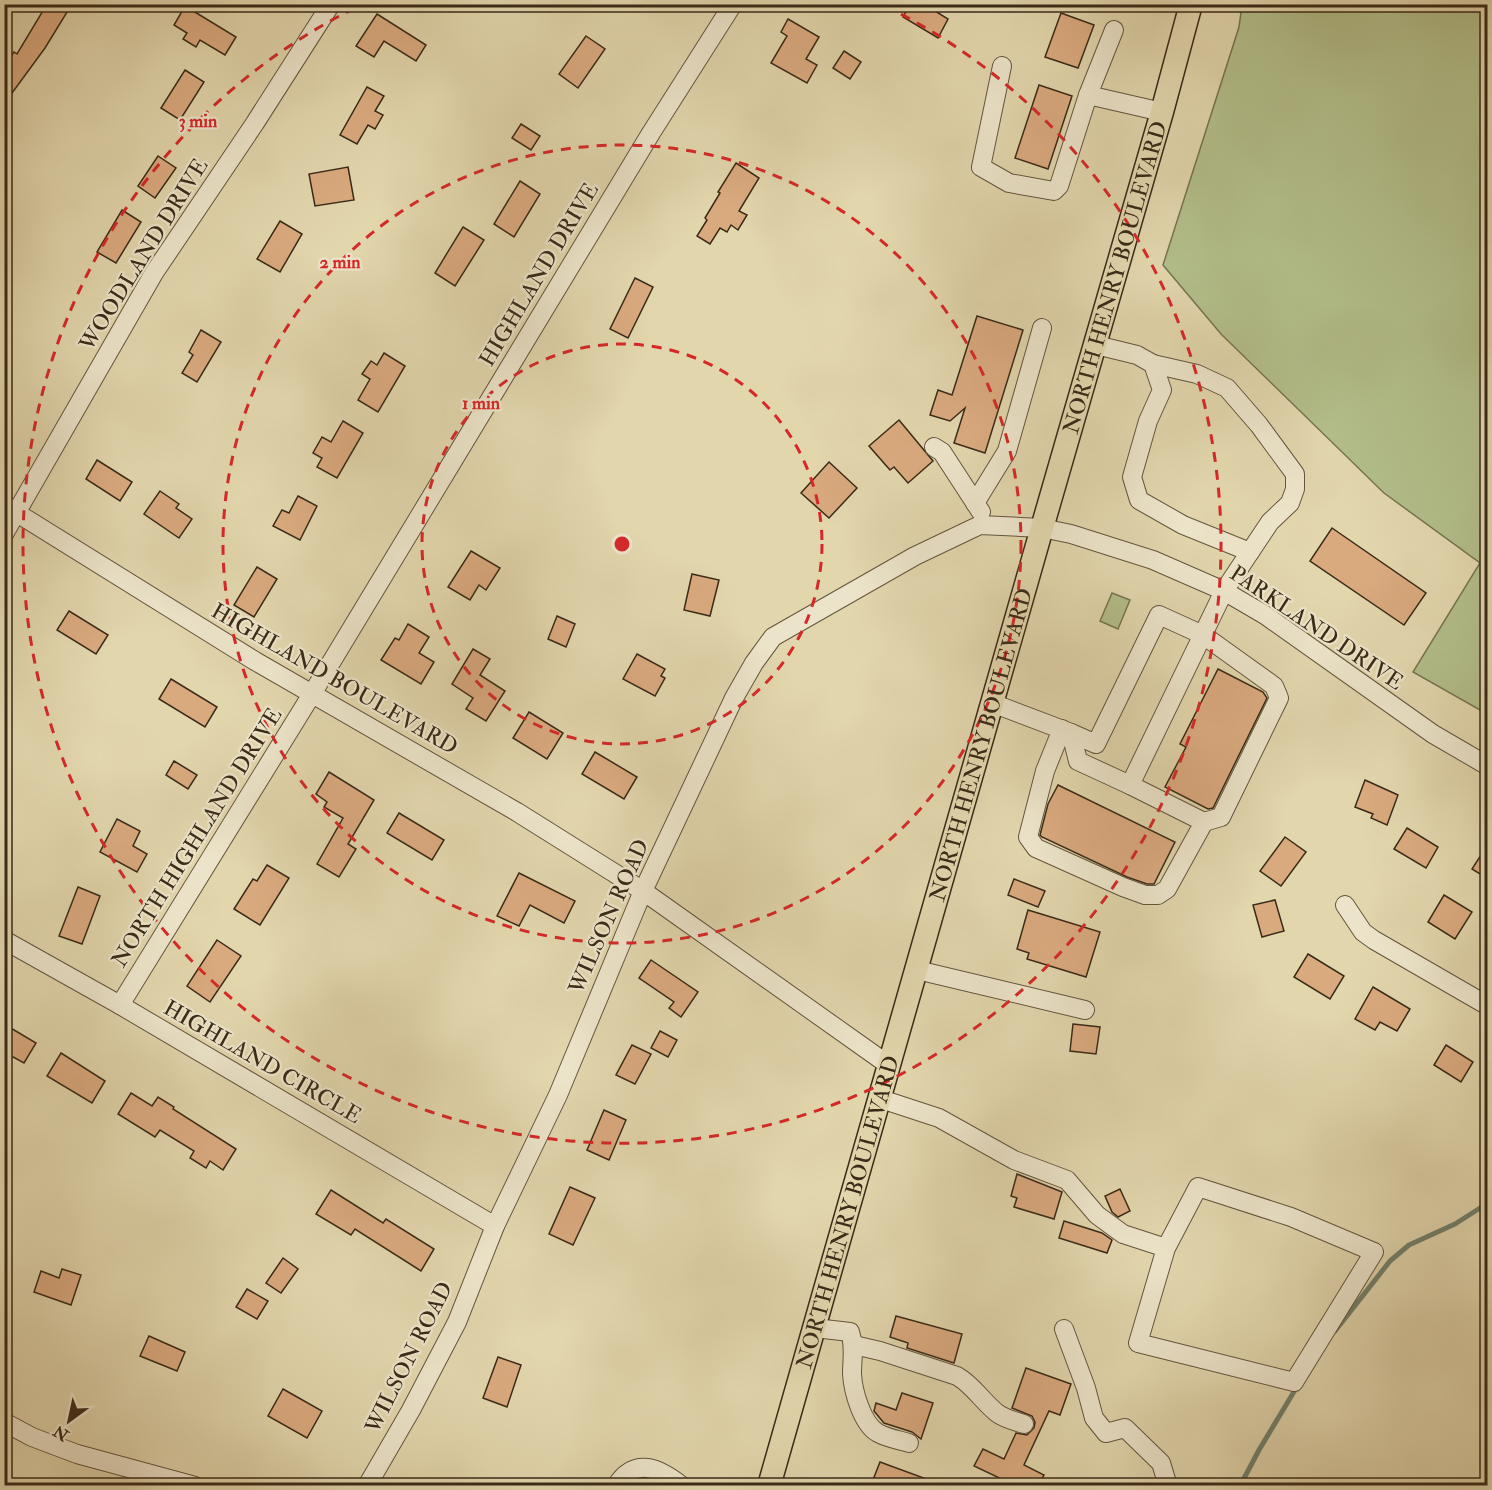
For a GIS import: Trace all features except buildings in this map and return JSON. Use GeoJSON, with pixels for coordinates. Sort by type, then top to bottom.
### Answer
{"type":"FeatureCollection","features":[{"type":"Feature","properties":{"kind":"main road","name":"NORTH HENRY BOULEVARD"},"geometry":{"type":"LineString","coordinates":[[770,1485],[1041,528],[1096,345],[1191,4]]}},
{"type":"Feature","properties":{"kind":"street","name":"WOODLAND DRIVE"},"geometry":{"type":"LineString","coordinates":[[4,534],[11,509],[154,273],[255,123],[331,4]]}},
{"type":"Feature","properties":{"kind":"street","name":"HIGHLAND DRIVE"},"geometry":{"type":"LineString","coordinates":[[312,694],[651,133],[733,4]]}},
{"type":"Feature","properties":{"kind":"street"},"geometry":{"type":"LineString","coordinates":[[1002,66],[981,167],[1009,183],[1054,191],[1059,186],[1088,95],[1114,30]]}},
{"type":"Feature","properties":{"kind":"street"},"geometry":{"type":"LineString","coordinates":[[1088,95],[1162,112]]}},
{"type":"Feature","properties":{"kind":"street"},"geometry":{"type":"LineString","coordinates":[[975,503],[1007,451],[1042,328]]}},
{"type":"Feature","properties":{"kind":"street"},"geometry":{"type":"LineString","coordinates":[[1096,345],[1137,355],[1153,364],[1197,374],[1227,388],[1295,474],[1295,489],[1290,503],[1270,522],[1224,591],[1130,785]]}},
{"type":"Feature","properties":{"kind":"street"},"geometry":{"type":"LineString","coordinates":[[1153,364],[1162,390],[1148,421],[1132,477],[1139,500],[1183,525],[1250,552]]}},
{"type":"Feature","properties":{"kind":"street"},"geometry":{"type":"LineString","coordinates":[[934,447],[942,452],[990,526]]}},
{"type":"Feature","properties":{"kind":"street","name":"HIGHLAND BOULEVARD"},"geometry":{"type":"LineString","coordinates":[[11,509],[255,661],[517,812],[643,891],[890,1066]]}},
{"type":"Feature","properties":{"kind":"street","name":"WILSON ROAD"},"geometry":{"type":"LineString","coordinates":[[367,1485],[411,1410],[457,1322],[495,1226],[558,1095],[643,891],[734,698],[754,663],[773,637],[915,556],[980,525],[1041,528]]}},
{"type":"Feature","properties":{"kind":"street","name":"PARKLAND DRIVE"},"geometry":{"type":"LineString","coordinates":[[1041,528],[1071,534],[1153,560],[1224,591],[1265,615],[1433,734],[1488,766]]}},
{"type":"Feature","properties":{"kind":"street"},"geometry":{"type":"LineString","coordinates":[[992,703],[1067,731],[1096,744],[1159,615],[1203,635],[1274,686],[1279,698],[1221,817],[1204,822],[1078,761],[1067,731]]}},
{"type":"Feature","properties":{"kind":"street","name":"NORTH HIGHLAND DRIVE"},"geometry":{"type":"LineString","coordinates":[[120,1005],[312,694]]}},
{"type":"Feature","properties":{"kind":"street"},"geometry":{"type":"LineString","coordinates":[[1067,731],[1045,771],[1030,824],[1028,837],[1036,848],[1123,887],[1145,895],[1158,895],[1167,889],[1204,822]]}},
{"type":"Feature","properties":{"kind":"street"},"geometry":{"type":"LineString","coordinates":[[1345,904],[1359,927],[1368,936],[1483,1003],[1488,996]]}},
{"type":"Feature","properties":{"kind":"street","name":"HIGHLAND CIRCLE"},"geometry":{"type":"LineString","coordinates":[[4,940],[120,1005],[495,1226]]}},
{"type":"Feature","properties":{"kind":"street"},"geometry":{"type":"LineString","coordinates":[[917,970],[1085,1010]]}},
{"type":"Feature","properties":{"kind":"street"},"geometry":{"type":"LineString","coordinates":[[880,1099],[939,1118],[1014,1160],[1067,1180],[1097,1215],[1123,1234],[1166,1248]]}},
{"type":"Feature","properties":{"kind":"street"},"geometry":{"type":"LineString","coordinates":[[1198,1187],[1291,1217],[1374,1252],[1294,1382],[1138,1343],[1166,1248],[1198,1187]]}},
{"type":"Feature","properties":{"kind":"street"},"geometry":{"type":"LineString","coordinates":[[815,1328],[850,1332],[854,1345],[852,1372],[854,1390],[862,1414],[876,1432],[909,1443]]}},
{"type":"Feature","properties":{"kind":"street"},"geometry":{"type":"LineString","coordinates":[[1064,1329],[1086,1388],[1094,1418],[1106,1432],[1125,1428],[1161,1463],[1168,1485]]}},
{"type":"Feature","properties":{"kind":"street"},"geometry":{"type":"LineString","coordinates":[[854,1345],[957,1376],[971,1386],[995,1412],[1024,1424]]}},
{"type":"Feature","properties":{"kind":"street"},"geometry":{"type":"LineString","coordinates":[[4,1422],[32,1437],[76,1454],[195,1485]]}},
{"type":"Feature","properties":{"kind":"street"},"geometry":{"type":"LineString","coordinates":[[616,1485],[625,1473],[632,1469],[653,1468],[682,1485]]}},
{"type":"Feature","properties":{"kind":"green space"},"geometry":{"type":"Polygon","coordinates":[[[1242,5],[1487,5],[1487,714],[1413,672],[1480,563],[1384,493],[1221,334],[1163,265],[1239,27],[1242,5]]]}},
{"type":"Feature","properties":{"kind":"green space"},"geometry":{"type":"Polygon","coordinates":[[[1112,593],[1130,600],[1118,629],[1100,621],[1112,593]]]}},
{"type":"Feature","properties":{"kind":"waterway"},"geometry":{"type":"LineString","coordinates":[[1335,1331],[1390,1261],[1409,1245],[1455,1224],[1488,1203]]}},
{"type":"Feature","properties":{"kind":"waterway"},"geometry":{"type":"LineString","coordinates":[[1240,1486],[1298,1385]]}}]}
